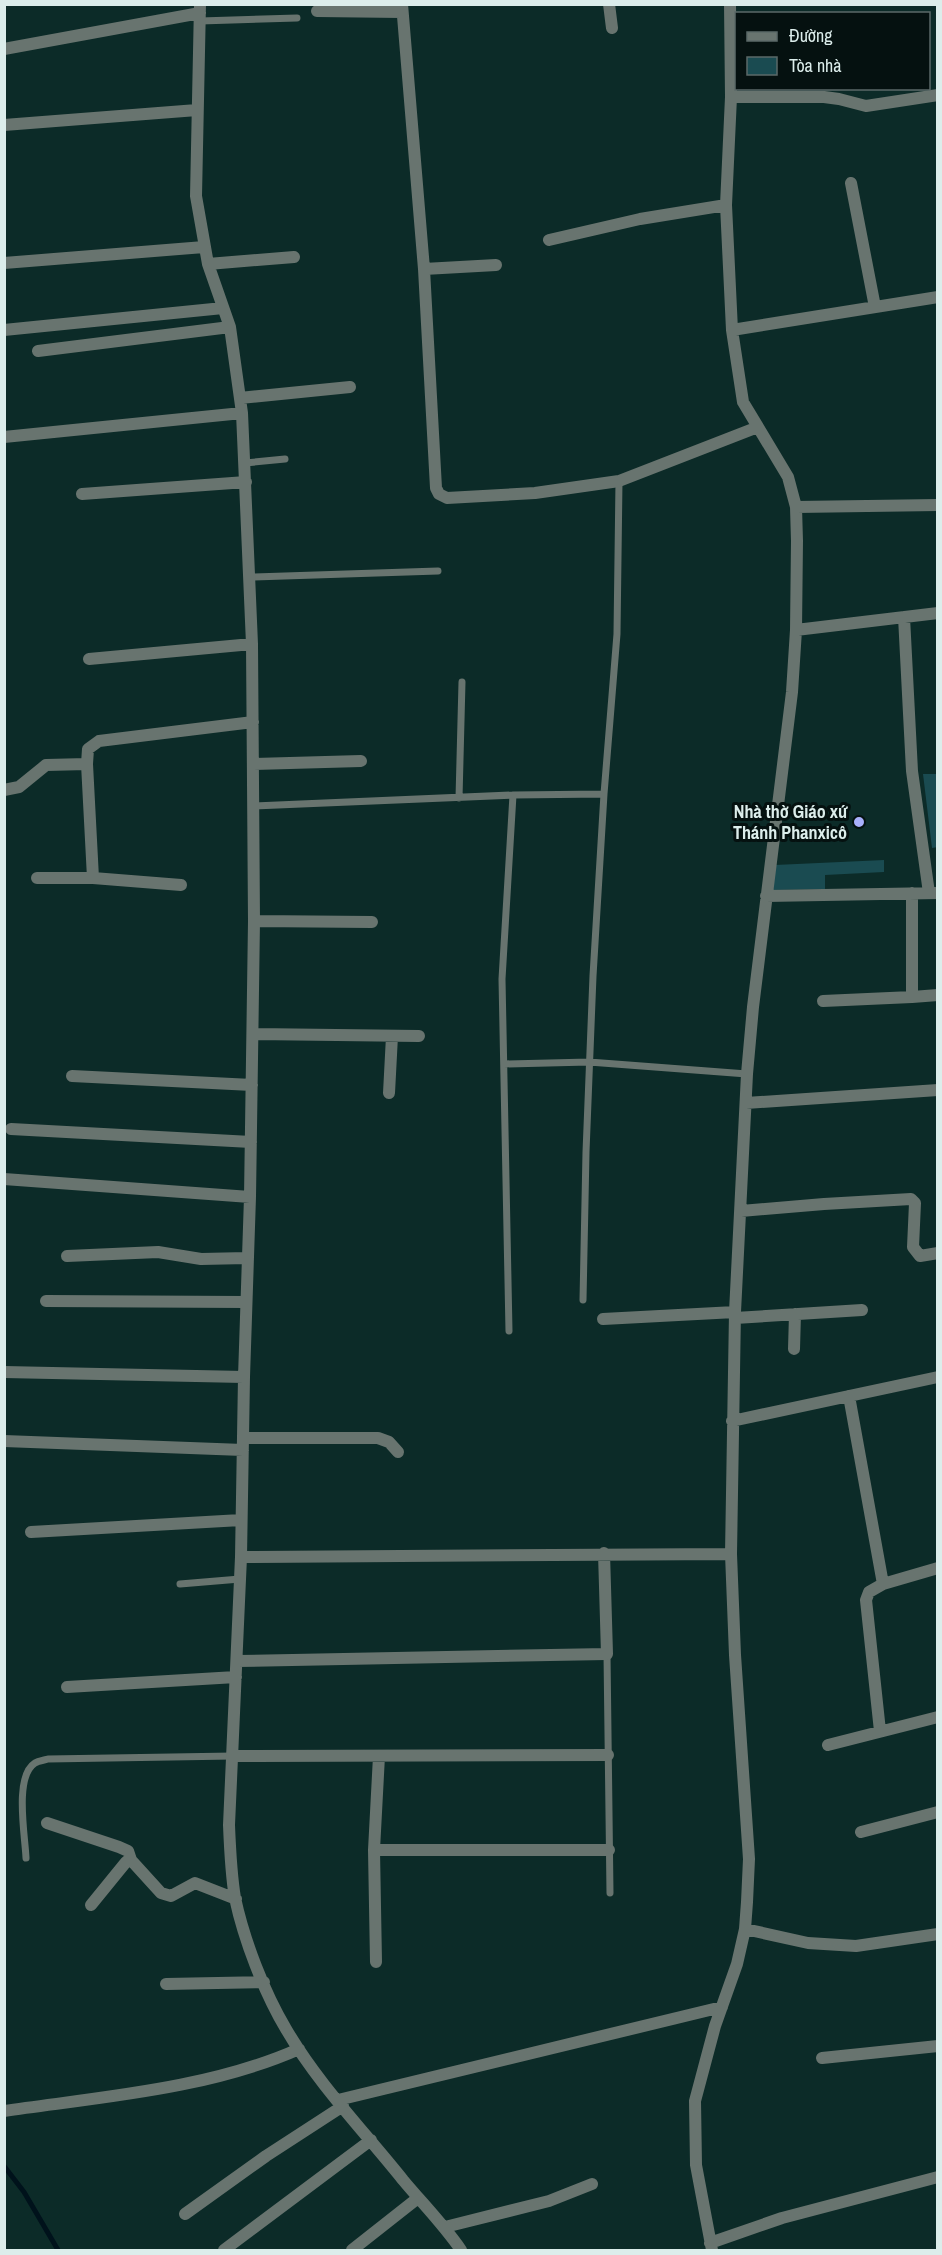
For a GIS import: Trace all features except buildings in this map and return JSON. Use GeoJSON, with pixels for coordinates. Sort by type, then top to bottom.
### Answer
{"type":"FeatureCollection","features":[{"type":"Feature","properties":{"kind":"street"},"geometry":{"type":"LineString","coordinates":[[609,4],[612,28]]}},
{"type":"Feature","properties":{"kind":"street"},"geometry":{"type":"LineString","coordinates":[[730,4],[731,97],[726,205],[732,330],[743,402],[788,477],[796,507],[796,630],[792,692],[766,896],[747,1074],[735,1315],[731,1554],[735,1654],[749,1859],[745,1929],[737,1964],[695,2101],[696,2165],[711,2247],[782,2218],[938,2176]]}},
{"type":"Feature","properties":{"kind":"street"},"geometry":{"type":"LineString","coordinates":[[317,11],[402,8],[424,268],[436,488],[439,494],[447,498],[535,493],[619,482],[758,427]]}},
{"type":"Feature","properties":{"kind":"street"},"geometry":{"type":"LineString","coordinates":[[4,49],[200,13],[196,196],[208,264],[230,327],[242,413],[251,577],[254,764],[253,1034],[241,1557],[230,1862],[236,1899],[247,1938],[286,2029],[340,2103],[418,2198],[445,2227],[460,2250]]}},
{"type":"Feature","properties":{"kind":"street"},"geometry":{"type":"LineString","coordinates":[[731,97],[825,97],[866,106],[938,95]]}},
{"type":"Feature","properties":{"kind":"street"},"geometry":{"type":"LineString","coordinates":[[4,125],[197,110]]}},
{"type":"Feature","properties":{"kind":"street"},"geometry":{"type":"LineString","coordinates":[[851,183],[875,307]]}},
{"type":"Feature","properties":{"kind":"street"},"geometry":{"type":"LineString","coordinates":[[549,240],[640,219],[726,205]]}},
{"type":"Feature","properties":{"kind":"street"},"geometry":{"type":"LineString","coordinates":[[4,263],[204,247]]}},
{"type":"Feature","properties":{"kind":"street"},"geometry":{"type":"LineString","coordinates":[[208,264],[294,257]]}},
{"type":"Feature","properties":{"kind":"street"},"geometry":{"type":"LineString","coordinates":[[424,268],[496,266]]}},
{"type":"Feature","properties":{"kind":"street"},"geometry":{"type":"LineString","coordinates":[[732,330],[938,297]]}},
{"type":"Feature","properties":{"kind":"street"},"geometry":{"type":"LineString","coordinates":[[4,330],[223,308]]}},
{"type":"Feature","properties":{"kind":"street"},"geometry":{"type":"LineString","coordinates":[[38,351],[230,327]]}},
{"type":"Feature","properties":{"kind":"street"},"geometry":{"type":"LineString","coordinates":[[240,398],[350,387]]}},
{"type":"Feature","properties":{"kind":"street"},"geometry":{"type":"LineString","coordinates":[[4,437],[242,413]]}},
{"type":"Feature","properties":{"kind":"street"},"geometry":{"type":"LineString","coordinates":[[82,494],[246,482]]}},
{"type":"Feature","properties":{"kind":"street"},"geometry":{"type":"LineString","coordinates":[[796,507],[938,505]]}},
{"type":"Feature","properties":{"kind":"street"},"geometry":{"type":"LineString","coordinates":[[796,630],[938,613]]}},
{"type":"Feature","properties":{"kind":"street"},"geometry":{"type":"LineString","coordinates":[[766,896],[933,893],[912,771],[904,617]]}},
{"type":"Feature","properties":{"kind":"street"},"geometry":{"type":"LineString","coordinates":[[89,658],[252,644]]}},
{"type":"Feature","properties":{"kind":"street"},"geometry":{"type":"LineString","coordinates":[[93,878],[87,764],[88,749],[92,744],[99,741],[253,722]]}},
{"type":"Feature","properties":{"kind":"street"},"geometry":{"type":"LineString","coordinates":[[254,764],[361,761]]}},
{"type":"Feature","properties":{"kind":"street"},"geometry":{"type":"LineString","coordinates":[[4,790],[19,787],[46,765],[87,764]]}},
{"type":"Feature","properties":{"kind":"street"},"geometry":{"type":"LineString","coordinates":[[37,879],[93,878],[181,885]]}},
{"type":"Feature","properties":{"kind":"street"},"geometry":{"type":"LineString","coordinates":[[912,893],[912,997]]}},
{"type":"Feature","properties":{"kind":"street"},"geometry":{"type":"LineString","coordinates":[[254,921],[372,922]]}},
{"type":"Feature","properties":{"kind":"street"},"geometry":{"type":"LineString","coordinates":[[823,1001],[938,995]]}},
{"type":"Feature","properties":{"kind":"street"},"geometry":{"type":"LineString","coordinates":[[253,1034],[419,1036]]}},
{"type":"Feature","properties":{"kind":"street"},"geometry":{"type":"LineString","coordinates":[[389,1093],[392,1036]]}},
{"type":"Feature","properties":{"kind":"street"},"geometry":{"type":"LineString","coordinates":[[72,1076],[252,1085]]}},
{"type":"Feature","properties":{"kind":"street"},"geometry":{"type":"LineString","coordinates":[[746,1103],[938,1090]]}},
{"type":"Feature","properties":{"kind":"street"},"geometry":{"type":"LineString","coordinates":[[11,1129],[157,1139],[251,1142]]}},
{"type":"Feature","properties":{"kind":"street"},"geometry":{"type":"LineString","coordinates":[[4,1179],[250,1197]]}},
{"type":"Feature","properties":{"kind":"street"},"geometry":{"type":"LineString","coordinates":[[741,1211],[824,1203],[910,1199],[915,1203],[913,1247],[920,1256],[938,1252]]}},
{"type":"Feature","properties":{"kind":"street"},"geometry":{"type":"LineString","coordinates":[[67,1256],[158,1252],[201,1259],[247,1258]]}},
{"type":"Feature","properties":{"kind":"street"},"geometry":{"type":"LineString","coordinates":[[46,1300],[246,1302]]}},
{"type":"Feature","properties":{"kind":"street"},"geometry":{"type":"LineString","coordinates":[[603,1319],[862,1310]]}},
{"type":"Feature","properties":{"kind":"street"},"geometry":{"type":"LineString","coordinates":[[794,1349],[795,1314]]}},
{"type":"Feature","properties":{"kind":"street"},"geometry":{"type":"LineString","coordinates":[[4,1372],[244,1377]]}},
{"type":"Feature","properties":{"kind":"street"},"geometry":{"type":"LineString","coordinates":[[732,1421],[938,1377]]}},
{"type":"Feature","properties":{"kind":"street"},"geometry":{"type":"LineString","coordinates":[[849,1396],[883,1584]]}},
{"type":"Feature","properties":{"kind":"street"},"geometry":{"type":"LineString","coordinates":[[4,1441],[243,1444],[378,1438],[388,1442],[398,1452]]}},
{"type":"Feature","properties":{"kind":"street"},"geometry":{"type":"LineString","coordinates":[[31,1532],[242,1520]]}},
{"type":"Feature","properties":{"kind":"street"},"geometry":{"type":"LineString","coordinates":[[237,1660],[607,1654],[604,1553]]}},
{"type":"Feature","properties":{"kind":"street"},"geometry":{"type":"LineString","coordinates":[[241,1557],[731,1554]]}},
{"type":"Feature","properties":{"kind":"street"},"geometry":{"type":"LineString","coordinates":[[880,1731],[866,1600],[869,1592],[883,1584],[938,1569]]}},
{"type":"Feature","properties":{"kind":"street"},"geometry":{"type":"LineString","coordinates":[[67,1687],[236,1677]]}},
{"type":"Feature","properties":{"kind":"street"},"geometry":{"type":"LineString","coordinates":[[828,1745],[938,1717]]}},
{"type":"Feature","properties":{"kind":"street"},"geometry":{"type":"LineString","coordinates":[[233,1756],[608,1755]]}},
{"type":"Feature","properties":{"kind":"street"},"geometry":{"type":"LineString","coordinates":[[376,1962],[374,1850],[379,1756]]}},
{"type":"Feature","properties":{"kind":"street"},"geometry":{"type":"LineString","coordinates":[[861,1832],[938,1812]]}},
{"type":"Feature","properties":{"kind":"street"},"geometry":{"type":"LineString","coordinates":[[47,1823],[128,1851],[131,1860],[161,1893],[171,1896],[195,1883],[236,1899]]}},
{"type":"Feature","properties":{"kind":"street"},"geometry":{"type":"LineString","coordinates":[[374,1850],[609,1850]]}},
{"type":"Feature","properties":{"kind":"street"},"geometry":{"type":"LineString","coordinates":[[91,1905],[126,1862],[131,1860]]}},
{"type":"Feature","properties":{"kind":"street"},"geometry":{"type":"LineString","coordinates":[[745,1929],[808,1943],[856,1946],[938,1934]]}},
{"type":"Feature","properties":{"kind":"street"},"geometry":{"type":"LineString","coordinates":[[166,1984],[264,1982]]}},
{"type":"Feature","properties":{"kind":"street"},"geometry":{"type":"LineString","coordinates":[[185,2214],[340,2103],[722,2007]]}},
{"type":"Feature","properties":{"kind":"street"},"geometry":{"type":"LineString","coordinates":[[822,2058],[938,2046]]}},
{"type":"Feature","properties":{"kind":"street"},"geometry":{"type":"LineString","coordinates":[[4,2112],[169,2086],[257,2066],[299,2049]]}},
{"type":"Feature","properties":{"kind":"street"},"geometry":{"type":"LineString","coordinates":[[225,2250],[370,2140]]}},
{"type":"Feature","properties":{"kind":"street"},"geometry":{"type":"LineString","coordinates":[[445,2227],[549,2201],[592,2184]]}},
{"type":"Feature","properties":{"kind":"street"},"geometry":{"type":"LineString","coordinates":[[352,2250],[418,2198]]}},
{"type":"Feature","properties":{"kind":"lane"},"geometry":{"type":"LineString","coordinates":[[200,13],[297,18]]}},
{"type":"Feature","properties":{"kind":"lane"},"geometry":{"type":"LineString","coordinates":[[245,463],[285,459]]}},
{"type":"Feature","properties":{"kind":"lane"},"geometry":{"type":"LineString","coordinates":[[583,1299],[589,1062],[604,794],[617,634],[619,482]]}},
{"type":"Feature","properties":{"kind":"lane"},"geometry":{"type":"LineString","coordinates":[[251,577],[438,571]]}},
{"type":"Feature","properties":{"kind":"lane"},"geometry":{"type":"LineString","coordinates":[[459,798],[462,682]]}},
{"type":"Feature","properties":{"kind":"lane"},"geometry":{"type":"LineString","coordinates":[[254,806],[513,795],[604,794]]}},
{"type":"Feature","properties":{"kind":"lane"},"geometry":{"type":"LineString","coordinates":[[509,1331],[502,979],[513,795]]}},
{"type":"Feature","properties":{"kind":"lane"},"geometry":{"type":"LineString","coordinates":[[504,1064],[589,1062],[747,1074]]}},
{"type":"Feature","properties":{"kind":"lane"},"geometry":{"type":"LineString","coordinates":[[180,1584],[240,1579]]}},
{"type":"Feature","properties":{"kind":"lane"},"geometry":{"type":"LineString","coordinates":[[607,1654],[610,1893]]}},
{"type":"Feature","properties":{"kind":"lane"},"geometry":{"type":"LineString","coordinates":[[26,1858],[25,1775],[35,1763],[48,1758],[88,1760],[233,1756]]}},
{"type":"Feature","properties":{"kind":"waterway"},"geometry":{"type":"LineString","coordinates":[[4,2166],[24,2192],[58,2250]]}},
{"type":"Feature","properties":{"kind":"place","name":"Nhà thờ Giáo xứ Thánh Phanxicô"},"geometry":{"type":"Point","coordinates":[859,822]}}]}
